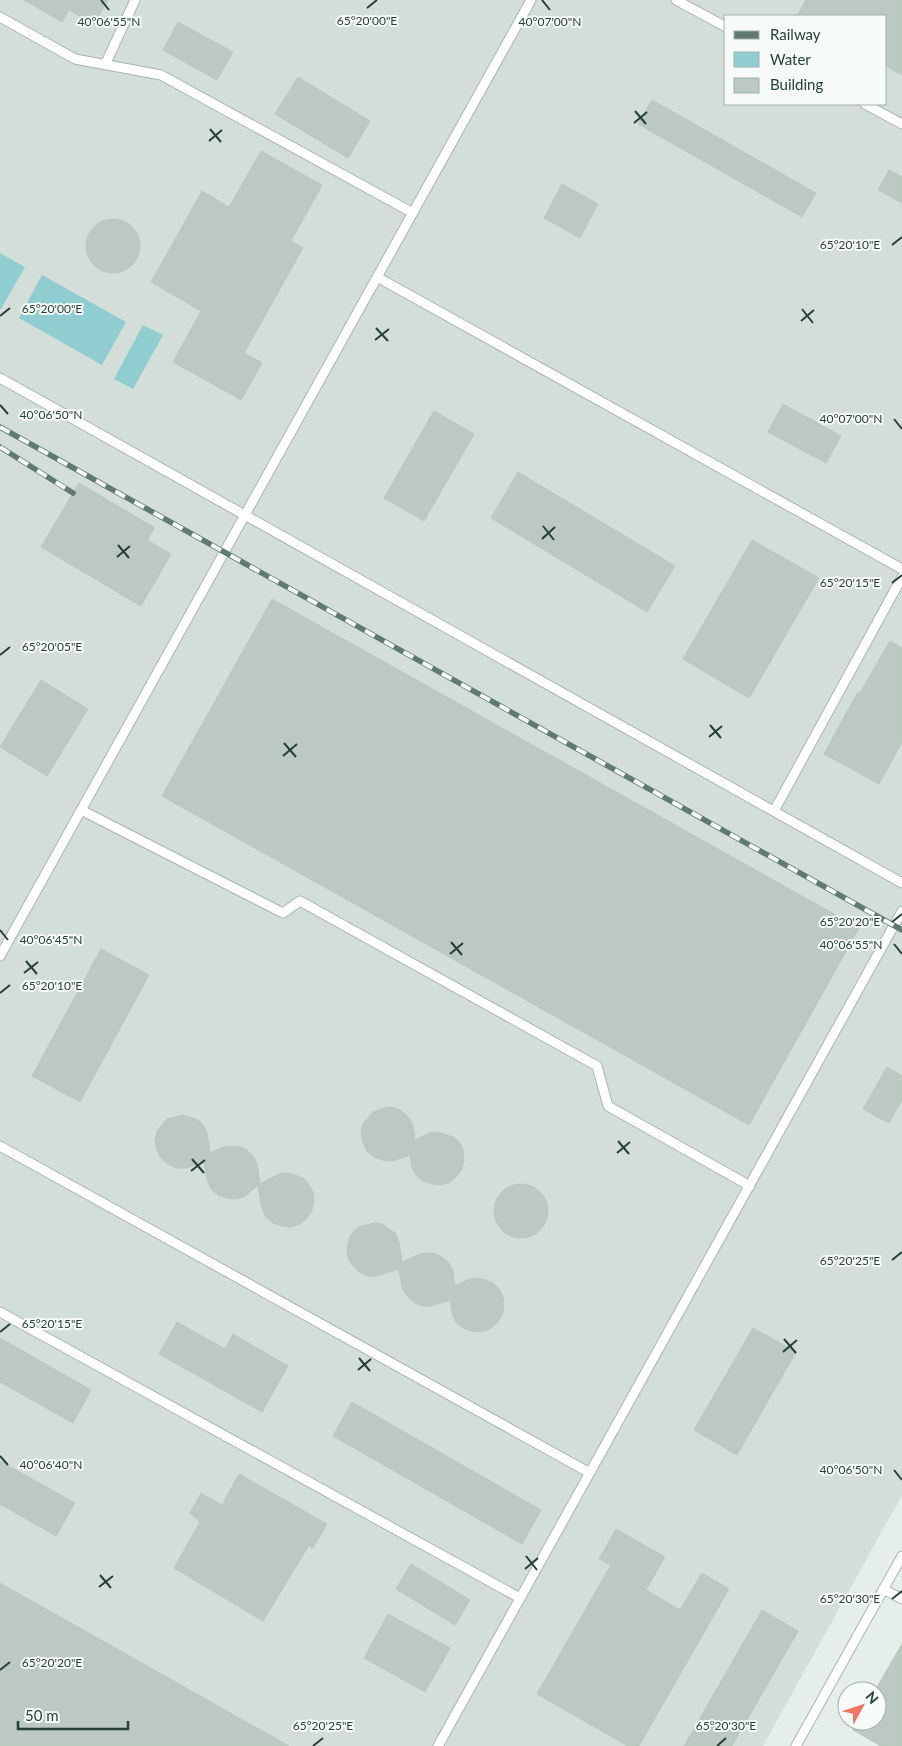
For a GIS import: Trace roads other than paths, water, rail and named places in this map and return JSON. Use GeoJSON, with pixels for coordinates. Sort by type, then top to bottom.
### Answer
{"type":"FeatureCollection","features":[{"type":"Feature","properties":{"kind":"lane"},"geometry":{"type":"LineString","coordinates":[[105,65],[135,0]]}},
{"type":"Feature","properties":{"kind":"lane"},"geometry":{"type":"LineString","coordinates":[[0,956],[531,0]]}},
{"type":"Feature","properties":{"kind":"lane"},"geometry":{"type":"LineString","coordinates":[[676,0],[724,26]]}},
{"type":"Feature","properties":{"kind":"lane"},"geometry":{"type":"LineString","coordinates":[[0,17],[75,58],[160,75],[413,213]]}},
{"type":"Feature","properties":{"kind":"lane"},"geometry":{"type":"LineString","coordinates":[[867,105],[902,124]]}},
{"type":"Feature","properties":{"kind":"lane"},"geometry":{"type":"LineString","coordinates":[[377,277],[902,569]]}},
{"type":"Feature","properties":{"kind":"lane"},"geometry":{"type":"LineString","coordinates":[[0,378],[902,883]]}},
{"type":"Feature","properties":{"kind":"lane"},"geometry":{"type":"LineString","coordinates":[[774,811],[902,577]]}},
{"type":"Feature","properties":{"kind":"lane"},"geometry":{"type":"LineString","coordinates":[[81,810],[283,913],[300,901],[597,1066],[608,1106],[750,1186]]}},
{"type":"Feature","properties":{"kind":"lane"},"geometry":{"type":"LineString","coordinates":[[438,1746],[902,911]]}},
{"type":"Feature","properties":{"kind":"lane"},"geometry":{"type":"LineString","coordinates":[[0,1146],[590,1473]]}},
{"type":"Feature","properties":{"kind":"lane"},"geometry":{"type":"LineString","coordinates":[[0,1312],[520,1598]]}},
{"type":"Feature","properties":{"kind":"lane"},"geometry":{"type":"LineString","coordinates":[[796,1746],[902,1556]]}},
{"type":"Feature","properties":{"kind":"lane"},"geometry":{"type":"LineString","coordinates":[[884,1589],[902,1599]]}},
{"type":"Feature","properties":{"kind":"water"},"geometry":{"type":"Polygon","coordinates":[[[0,253],[25,267],[1,309],[0,309],[0,253]]]}},
{"type":"Feature","properties":{"kind":"water"},"geometry":{"type":"Polygon","coordinates":[[[42,275],[126,322],[102,365],[19,318],[42,275]]]}},
{"type":"Feature","properties":{"kind":"water"},"geometry":{"type":"Polygon","coordinates":[[[143,325],[163,335],[133,389],[114,379],[143,325]]]}},
{"type":"Feature","properties":{"kind":"railway"},"geometry":{"type":"LineString","coordinates":[[0,427],[902,930]]}},
{"type":"Feature","properties":{"kind":"railway"},"geometry":{"type":"LineString","coordinates":[[0,447],[73,493]]}}]}
